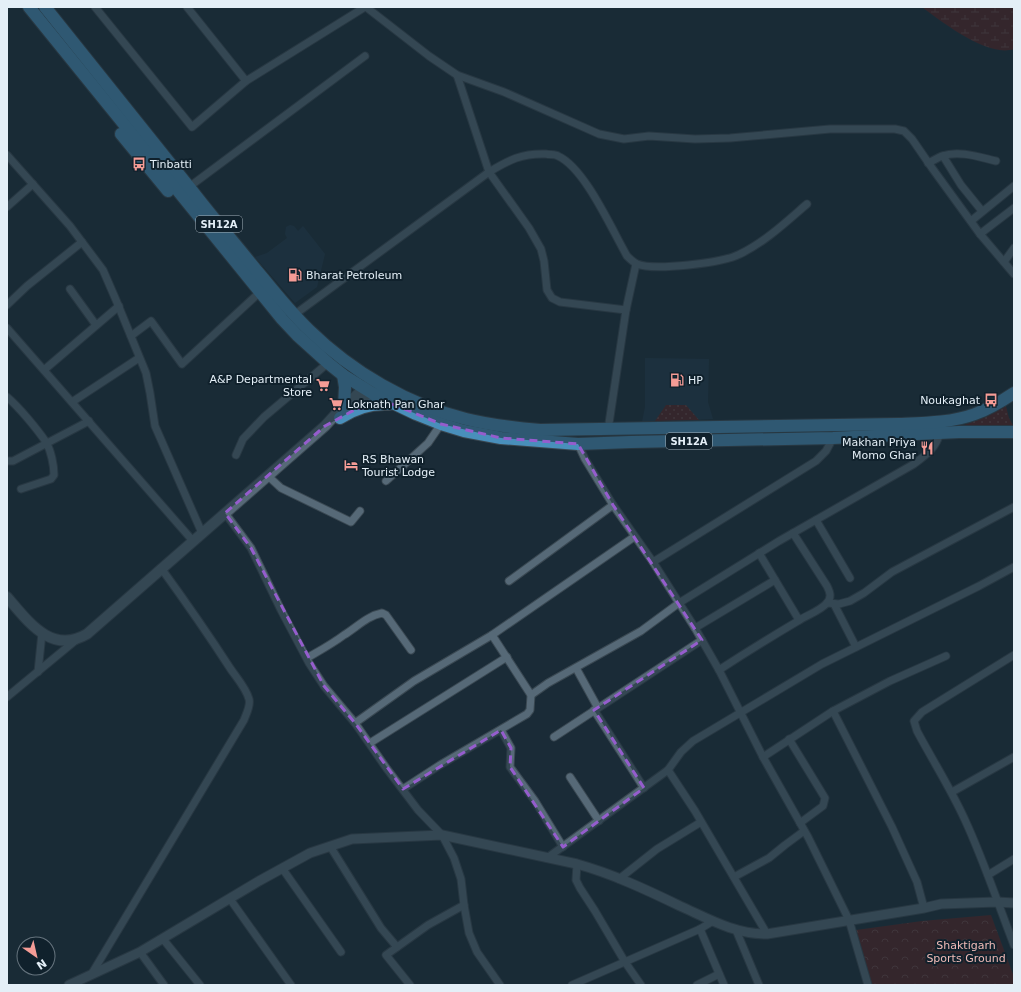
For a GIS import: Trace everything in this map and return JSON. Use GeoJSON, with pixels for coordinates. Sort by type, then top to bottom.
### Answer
{"type":"FeatureCollection","features":[{"type":"Feature","properties":{"kind":"main road","name":"SH12A"},"geometry":{"type":"LineString","coordinates":[[29,7],[89,81],[93,94],[100,106],[142,161],[177,202],[200,219],[270,306],[328,363],[343,375],[392,404],[441,424],[464,431],[501,438],[578,444],[1014,432]]}},
{"type":"Feature","properties":{"kind":"main road","name":"SH12A"},"geometry":{"type":"LineString","coordinates":[[44,7],[294,315],[322,343],[355,368],[401,395],[426,406],[513,420],[568,424],[588,430],[797,426],[940,422],[975,414],[991,407],[1014,393]]}},
{"type":"Feature","properties":{"kind":"main road"},"geometry":{"type":"LineString","coordinates":[[342,412],[345,387],[343,375]]}},
{"type":"Feature","properties":{"kind":"main road"},"geometry":{"type":"LineString","coordinates":[[342,412],[377,382]]}},
{"type":"Feature","properties":{"kind":"main road"},"geometry":{"type":"LineString","coordinates":[[7,597],[32,625],[42,633],[57,640],[76,640],[87,634],[325,426],[336,414],[365,406],[383,403],[392,404]]}},
{"type":"Feature","properties":{"kind":"street"},"geometry":{"type":"LineString","coordinates":[[95,7],[192,126],[246,81],[369,8],[457,76],[504,92],[599,134],[614,138],[624,139],[649,136],[683,139],[730,138],[830,129],[895,129],[904,131],[907,133],[980,234],[1014,274]]}},
{"type":"Feature","properties":{"kind":"street"},"geometry":{"type":"LineString","coordinates":[[187,7],[246,81]]}},
{"type":"Feature","properties":{"kind":"street"},"geometry":{"type":"LineString","coordinates":[[189,187],[366,56]]}},
{"type":"Feature","properties":{"kind":"street"},"geometry":{"type":"LineString","coordinates":[[457,76],[489,172],[542,249],[547,290],[552,298],[560,302],[626,310]]}},
{"type":"Feature","properties":{"kind":"street"},"geometry":{"type":"LineString","coordinates":[[294,315],[489,172],[507,161],[520,156],[536,154],[557,155],[567,161],[586,182],[627,256],[636,264],[645,266],[704,264],[739,255],[762,240],[807,204]]}},
{"type":"Feature","properties":{"kind":"street"},"geometry":{"type":"LineString","coordinates":[[928,163],[942,156],[959,154],[996,161]]}},
{"type":"Feature","properties":{"kind":"street"},"geometry":{"type":"LineString","coordinates":[[7,155],[70,226],[103,270],[146,374],[155,426],[202,533]]}},
{"type":"Feature","properties":{"kind":"street"},"geometry":{"type":"LineString","coordinates":[[942,156],[961,185],[982,211]]}},
{"type":"Feature","properties":{"kind":"street"},"geometry":{"type":"LineString","coordinates":[[7,207],[33,184]]}},
{"type":"Feature","properties":{"kind":"street"},"geometry":{"type":"LineString","coordinates":[[971,221],[1014,186]]}},
{"type":"Feature","properties":{"kind":"street"},"geometry":{"type":"LineString","coordinates":[[980,234],[1014,208]]}},
{"type":"Feature","properties":{"kind":"street"},"geometry":{"type":"LineString","coordinates":[[7,305],[27,286],[82,242]]}},
{"type":"Feature","properties":{"kind":"street"},"geometry":{"type":"LineString","coordinates":[[1004,262],[1014,248]]}},
{"type":"Feature","properties":{"kind":"street"},"geometry":{"type":"LineString","coordinates":[[608,430],[626,310],[636,264]]}},
{"type":"Feature","properties":{"kind":"street"},"geometry":{"type":"LineString","coordinates":[[70,289],[96,325]]}},
{"type":"Feature","properties":{"kind":"street"},"geometry":{"type":"LineString","coordinates":[[131,336],[152,321],[182,364],[260,292]]}},
{"type":"Feature","properties":{"kind":"street"},"geometry":{"type":"LineString","coordinates":[[44,370],[119,306]]}},
{"type":"Feature","properties":{"kind":"street"},"geometry":{"type":"LineString","coordinates":[[7,328],[193,541]]}},
{"type":"Feature","properties":{"kind":"street"},"geometry":{"type":"LineString","coordinates":[[72,402],[139,358]]}},
{"type":"Feature","properties":{"kind":"street"},"geometry":{"type":"LineString","coordinates":[[236,455],[243,439],[264,417],[328,363]]}},
{"type":"Feature","properties":{"kind":"street"},"geometry":{"type":"LineString","coordinates":[[7,397],[17,406],[46,443],[54,467],[54,475],[47,481],[21,489]]}},
{"type":"Feature","properties":{"kind":"street"},"geometry":{"type":"LineString","coordinates":[[7,461],[13,461],[89,421]]}},
{"type":"Feature","properties":{"kind":"street"},"geometry":{"type":"LineString","coordinates":[[386,481],[428,444],[441,424]]}},
{"type":"Feature","properties":{"kind":"street"},"geometry":{"type":"LineString","coordinates":[[531,695],[548,683],[641,631],[679,603],[759,553],[914,464],[931,450],[938,441],[940,433]]}},
{"type":"Feature","properties":{"kind":"street"},"geometry":{"type":"LineString","coordinates":[[653,562],[816,461],[826,451],[833,438]]}},
{"type":"Feature","properties":{"kind":"street"},"geometry":{"type":"LineString","coordinates":[[578,444],[585,460],[613,505],[653,562],[695,628],[741,712],[763,757],[800,822],[849,920],[868,985]]}},
{"type":"Feature","properties":{"kind":"street"},"geometry":{"type":"LineString","coordinates":[[268,476],[281,488],[350,522],[360,511]]}},
{"type":"Feature","properties":{"kind":"street"},"geometry":{"type":"LineString","coordinates":[[509,581],[613,505]]}},
{"type":"Feature","properties":{"kind":"street"},"geometry":{"type":"LineString","coordinates":[[718,670],[799,620],[830,603],[839,604],[850,601],[864,593],[892,572],[1014,506]]}},
{"type":"Feature","properties":{"kind":"street"},"geometry":{"type":"LineString","coordinates":[[225,513],[251,548],[281,610],[324,686],[355,723],[418,810],[442,835],[454,858],[461,879],[469,933],[477,952],[497,984]]}},
{"type":"Feature","properties":{"kind":"street"},"geometry":{"type":"LineString","coordinates":[[816,520],[850,578]]}},
{"type":"Feature","properties":{"kind":"street"},"geometry":{"type":"LineString","coordinates":[[793,533],[829,591],[830,603],[856,647]]}},
{"type":"Feature","properties":{"kind":"street"},"geometry":{"type":"LineString","coordinates":[[355,723],[414,681],[492,635],[634,537]]}},
{"type":"Feature","properties":{"kind":"street"},"geometry":{"type":"LineString","coordinates":[[759,553],[799,620]]}},
{"type":"Feature","properties":{"kind":"street"},"geometry":{"type":"LineString","coordinates":[[547,858],[668,770],[681,752],[692,741],[822,664],[1014,567]]}},
{"type":"Feature","properties":{"kind":"street"},"geometry":{"type":"LineString","coordinates":[[91,975],[244,720],[250,701],[241,684],[209,636],[161,568]]}},
{"type":"Feature","properties":{"kind":"street"},"geometry":{"type":"LineString","coordinates":[[695,628],[776,580]]}},
{"type":"Feature","properties":{"kind":"street"},"geometry":{"type":"LineString","coordinates":[[307,658],[344,636],[375,614],[382,613],[386,615],[411,650]]}},
{"type":"Feature","properties":{"kind":"street"},"geometry":{"type":"LineString","coordinates":[[38,672],[42,633]]}},
{"type":"Feature","properties":{"kind":"street"},"geometry":{"type":"LineString","coordinates":[[403,789],[440,765],[527,714],[530,710],[531,695],[492,635]]}},
{"type":"Feature","properties":{"kind":"street"},"geometry":{"type":"LineString","coordinates":[[7,697],[76,640]]}},
{"type":"Feature","properties":{"kind":"street"},"geometry":{"type":"LineString","coordinates":[[554,737],[702,640]]}},
{"type":"Feature","properties":{"kind":"street"},"geometry":{"type":"LineString","coordinates":[[1014,655],[922,712],[914,721],[917,731],[952,792],[966,822],[988,875],[1014,945]]}},
{"type":"Feature","properties":{"kind":"street"},"geometry":{"type":"LineString","coordinates":[[763,757],[833,711],[890,681],[946,656]]}},
{"type":"Feature","properties":{"kind":"street"},"geometry":{"type":"LineString","coordinates":[[370,743],[507,658]]}},
{"type":"Feature","properties":{"kind":"street"},"geometry":{"type":"LineString","coordinates":[[576,668],[596,709],[644,788]]}},
{"type":"Feature","properties":{"kind":"street"},"geometry":{"type":"LineString","coordinates":[[833,711],[892,827],[916,882],[924,908]]}},
{"type":"Feature","properties":{"kind":"street"},"geometry":{"type":"LineString","coordinates":[[501,730],[510,748],[510,766],[535,801],[563,847]]}},
{"type":"Feature","properties":{"kind":"street"},"geometry":{"type":"LineString","coordinates":[[789,739],[825,798],[823,806],[800,822]]}},
{"type":"Feature","properties":{"kind":"street"},"geometry":{"type":"LineString","coordinates":[[952,792],[1014,757]]}},
{"type":"Feature","properties":{"kind":"street"},"geometry":{"type":"LineString","coordinates":[[668,770],[701,822],[767,934]]}},
{"type":"Feature","properties":{"kind":"street"},"geometry":{"type":"LineString","coordinates":[[570,777],[599,821]]}},
{"type":"Feature","properties":{"kind":"street"},"geometry":{"type":"LineString","coordinates":[[619,879],[657,849],[701,822]]}},
{"type":"Feature","properties":{"kind":"street"},"geometry":{"type":"LineString","coordinates":[[734,877],[769,858],[804,831]]}},
{"type":"Feature","properties":{"kind":"street"},"geometry":{"type":"LineString","coordinates":[[69,985],[140,952],[310,853],[352,839],[442,835],[577,864],[653,893],[736,930],[758,934],[767,934],[941,904],[997,902],[1014,903]]}},
{"type":"Feature","properties":{"kind":"street"},"geometry":{"type":"LineString","coordinates":[[330,846],[381,928],[397,946]]}},
{"type":"Feature","properties":{"kind":"street"},"geometry":{"type":"LineString","coordinates":[[988,875],[1014,859]]}},
{"type":"Feature","properties":{"kind":"street"},"geometry":{"type":"LineString","coordinates":[[577,864],[576,880],[580,888],[641,985]]}},
{"type":"Feature","properties":{"kind":"street"},"geometry":{"type":"LineString","coordinates":[[282,868],[341,952]]}},
{"type":"Feature","properties":{"kind":"street"},"geometry":{"type":"LineString","coordinates":[[230,899],[290,985]]}},
{"type":"Feature","properties":{"kind":"street"},"geometry":{"type":"LineString","coordinates":[[408,984],[386,955],[428,925],[464,905]]}},
{"type":"Feature","properties":{"kind":"street"},"geometry":{"type":"LineString","coordinates":[[572,985],[700,929],[713,921]]}},
{"type":"Feature","properties":{"kind":"street"},"geometry":{"type":"LineString","coordinates":[[700,929],[724,985]]}},
{"type":"Feature","properties":{"kind":"street"},"geometry":{"type":"LineString","coordinates":[[736,930],[759,985]]}},
{"type":"Feature","properties":{"kind":"street"},"geometry":{"type":"LineString","coordinates":[[163,938],[200,985]]}},
{"type":"Feature","properties":{"kind":"street"},"geometry":{"type":"LineString","coordinates":[[140,952],[164,985]]}},
{"type":"Feature","properties":{"kind":"street"},"geometry":{"type":"LineString","coordinates":[[697,985],[719,974]]}},
{"type":"Feature","properties":{"kind":"highlighted area"},"geometry":{"type":"Polygon","coordinates":[[[392,404],[441,424],[501,438],[578,444],[613,505],[702,640],[594,710],[644,788],[563,847],[510,767],[511,748],[501,730],[403,789],[355,723],[324,686],[251,548],[225,513],[325,426],[356,409],[392,404]]]}},
{"type":"Feature","properties":{"kind":"shaded area","name":"Bharat Petroleum"},"geometry":{"type":"Polygon","coordinates":[[[290,225],[294,226],[298,231],[303,226],[325,254],[317,287],[295,303],[255,257],[267,253],[287,238],[285,234],[286,227],[290,225]]]}},
{"type":"Feature","properties":{"kind":"shaded area","name":"HP"},"geometry":{"type":"Polygon","coordinates":[[[645,358],[709,359],[708,402],[713,419],[642,422],[645,407],[645,358]]]}},
{"type":"Feature","properties":{"kind":"green space"},"geometry":{"type":"Polygon","coordinates":[[[922,7],[1014,7],[1014,49],[1003,50],[979,44],[953,29],[922,7]]]}},
{"type":"Feature","properties":{"kind":"green space"},"geometry":{"type":"Polygon","coordinates":[[[666,405],[686,405],[699,420],[655,421],[666,405]]]}},
{"type":"Feature","properties":{"kind":"green space"},"geometry":{"type":"Polygon","coordinates":[[[1006,406],[1009,418],[1014,427],[964,425],[988,416],[1006,406]]]}},
{"type":"Feature","properties":{"kind":"green space","name":"Shaktigarh Sports Ground"},"geometry":{"type":"Polygon","coordinates":[[[991,915],[1014,977],[1014,985],[872,985],[856,930],[922,921],[991,915]]]}},
{"type":"Feature","properties":{"kind":"place","name":"Tinbatti"},"geometry":{"type":"Point","coordinates":[139,164]}},
{"type":"Feature","properties":{"kind":"place","name":"Bharat Petroleum"},"geometry":{"type":"Point","coordinates":[295,275]}},
{"type":"Feature","properties":{"kind":"place","name":"HP"},"geometry":{"type":"Point","coordinates":[677,380]}},
{"type":"Feature","properties":{"kind":"place","name":"A&P Departmental Store"},"geometry":{"type":"Point","coordinates":[323,385]}},
{"type":"Feature","properties":{"kind":"place","name":"Noukaghat"},"geometry":{"type":"Point","coordinates":[991,400]}},
{"type":"Feature","properties":{"kind":"place","name":"Loknath Pan Ghar"},"geometry":{"type":"Point","coordinates":[336,404]}},
{"type":"Feature","properties":{"kind":"place","name":"Makhan Priya Momo Ghar"},"geometry":{"type":"Point","coordinates":[927,448]}},
{"type":"Feature","properties":{"kind":"place","name":"RS Bhawan Tourist Lodge"},"geometry":{"type":"Point","coordinates":[351,465]}}]}
